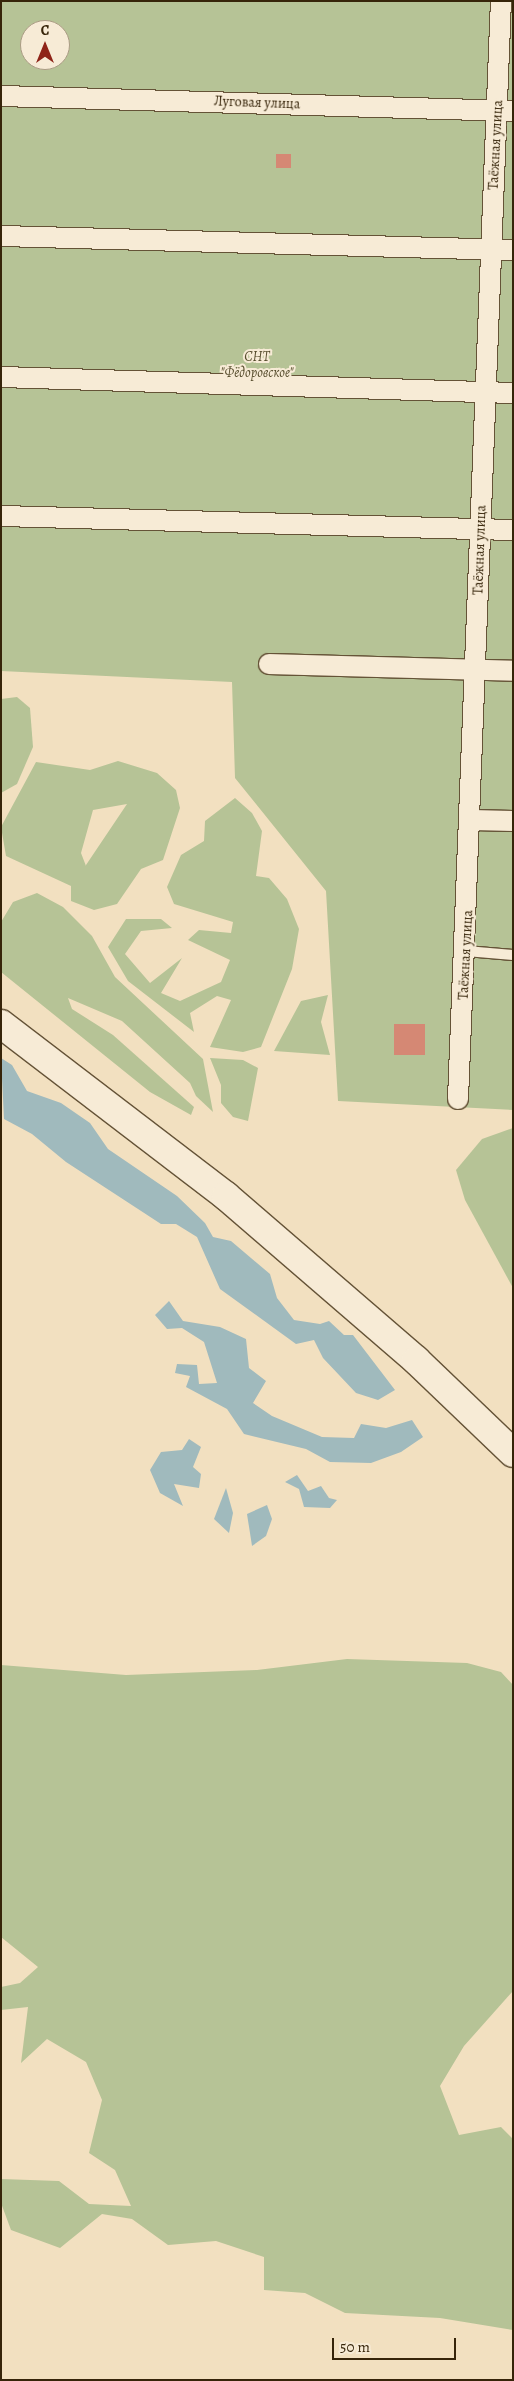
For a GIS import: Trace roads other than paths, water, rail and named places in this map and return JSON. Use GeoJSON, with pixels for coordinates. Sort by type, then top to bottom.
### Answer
{"type":"FeatureCollection","features":[{"type":"Feature","properties":{"kind":"main road"},"geometry":{"type":"LineString","coordinates":[[1,1024],[226,1196],[416,1360],[513,1453]]}},
{"type":"Feature","properties":{"kind":"street","name":"Таёжная улица"},"geometry":{"type":"LineString","coordinates":[[458,1099],[472,820],[475,670],[482,529],[491,250],[505,111],[501,1]]}},
{"type":"Feature","properties":{"kind":"street","name":"Луговая улица"},"geometry":{"type":"LineString","coordinates":[[1,96],[505,111]]}},
{"type":"Feature","properties":{"kind":"street"},"geometry":{"type":"LineString","coordinates":[[1,236],[513,250]]}},
{"type":"Feature","properties":{"kind":"street"},"geometry":{"type":"LineString","coordinates":[[1,377],[513,393]]}},
{"type":"Feature","properties":{"kind":"street"},"geometry":{"type":"LineString","coordinates":[[1,516],[513,530]]}},
{"type":"Feature","properties":{"kind":"street"},"geometry":{"type":"LineString","coordinates":[[268,664],[513,671]]}},
{"type":"Feature","properties":{"kind":"street"},"geometry":{"type":"LineString","coordinates":[[472,820],[513,821]]}},
{"type":"Feature","properties":{"kind":"lane"},"geometry":{"type":"LineString","coordinates":[[466,951],[513,955]]}},
{"type":"Feature","properties":{"kind":"water"},"geometry":{"type":"Polygon","coordinates":[[[1,1058],[12,1065],[27,1091],[61,1103],[90,1123],[108,1149],[177,1196],[205,1223],[213,1237],[231,1241],[270,1274],[277,1298],[294,1320],[320,1324],[329,1321],[344,1335],[353,1335],[395,1390],[378,1400],[356,1393],[323,1358],[314,1340],[296,1344],[220,1289],[197,1237],[176,1224],[161,1224],[66,1162],[32,1134],[4,1119],[1,1058]]]}},
{"type":"Feature","properties":{"kind":"water"},"geometry":{"type":"Polygon","coordinates":[[[169,1301],[183,1321],[220,1327],[246,1339],[249,1368],[266,1381],[253,1403],[272,1416],[322,1437],[354,1438],[361,1424],[386,1428],[412,1420],[423,1437],[401,1452],[371,1463],[330,1462],[306,1449],[244,1434],[227,1409],[186,1387],[190,1376],[175,1373],[177,1364],[197,1365],[199,1384],[217,1383],[204,1342],[182,1328],[167,1329],[155,1315],[169,1301]]]}},
{"type":"Feature","properties":{"kind":"water"},"geometry":{"type":"Polygon","coordinates":[[[189,1439],[201,1447],[193,1467],[201,1474],[199,1488],[174,1484],[183,1506],[160,1493],[150,1470],[161,1452],[182,1450],[189,1439]]]}},
{"type":"Feature","properties":{"kind":"water"},"geometry":{"type":"Polygon","coordinates":[[[297,1475],[308,1491],[321,1486],[329,1498],[337,1500],[330,1508],[304,1507],[299,1489],[285,1482],[297,1475]]]}},
{"type":"Feature","properties":{"kind":"water"},"geometry":{"type":"Polygon","coordinates":[[[226,1488],[233,1513],[229,1533],[214,1519],[226,1488]]]}},
{"type":"Feature","properties":{"kind":"water"},"geometry":{"type":"Polygon","coordinates":[[[267,1505],[272,1519],[266,1536],[252,1546],[247,1514],[267,1505]]]}},
{"type":"Feature","properties":{"kind":"park label","name":"СНТ \"Фёдоровское\""},"geometry":{"type":"Point","coordinates":[257,366]}}]}
